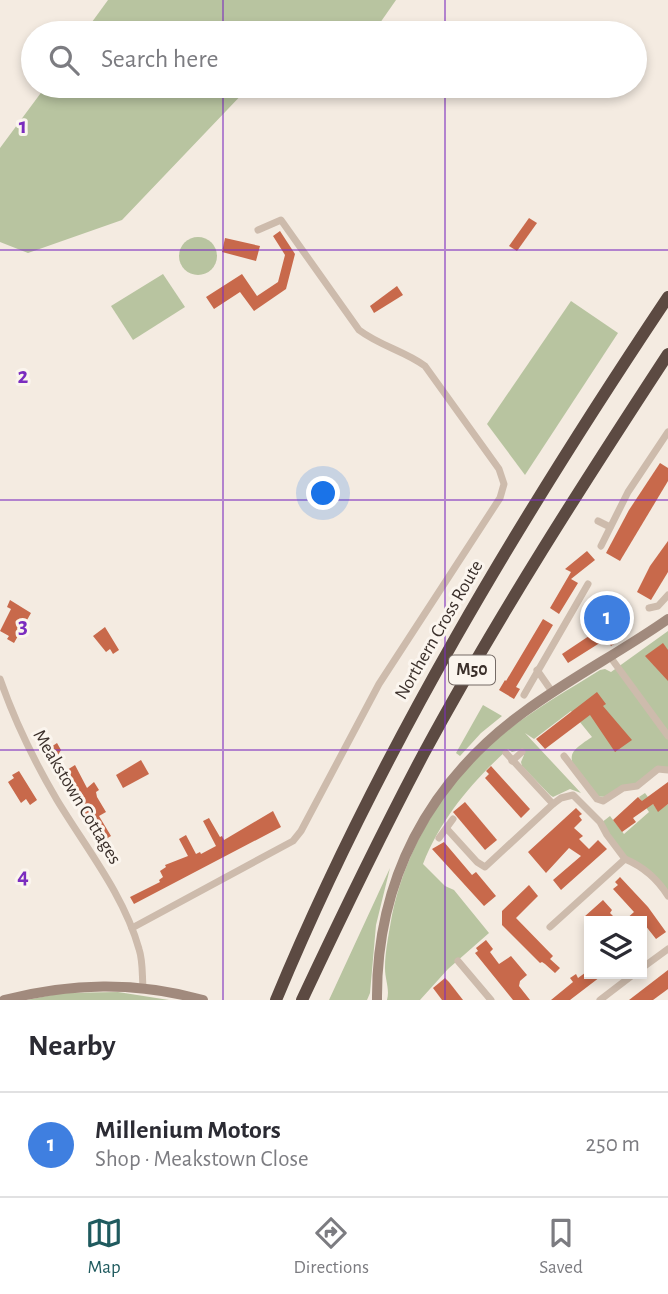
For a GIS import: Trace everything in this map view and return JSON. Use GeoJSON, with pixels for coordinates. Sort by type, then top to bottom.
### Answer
{"type":"FeatureCollection","features":[{"type":"Feature","properties":{"kind":"highway","name":"Northern Cross Route"},"geometry":{"type":"LineString","coordinates":[[276,1000],[314,909],[400,737],[486,585],[668,297]]}},
{"type":"Feature","properties":{"kind":"highway","name":"M50"},"geometry":{"type":"LineString","coordinates":[[302,1000],[425,752],[510,604],[668,354]]}},
{"type":"Feature","properties":{"kind":"main road"},"geometry":{"type":"LineString","coordinates":[[376,1000],[379,947],[387,906],[399,869],[426,813],[471,757],[506,725],[553,692],[668,620]]}},
{"type":"Feature","properties":{"kind":"main road"},"geometry":{"type":"LineString","coordinates":[[4,1000],[88,985],[143,987],[172,991],[202,1000]]}},
{"type":"Feature","properties":{"kind":"street"},"geometry":{"type":"LineString","coordinates":[[132,928],[293,841],[379,684],[500,498],[504,484],[499,469],[425,366],[410,355],[372,340],[359,330],[281,220],[258,230]]}},
{"type":"Feature","properties":{"kind":"street"},"geometry":{"type":"LineString","coordinates":[[601,546],[628,492],[668,432]]}},
{"type":"Feature","properties":{"kind":"street"},"geometry":{"type":"LineString","coordinates":[[597,521],[610,527]]}},
{"type":"Feature","properties":{"kind":"street"},"geometry":{"type":"LineString","coordinates":[[524,695],[588,584]]}},
{"type":"Feature","properties":{"kind":"street"},"geometry":{"type":"LineString","coordinates":[[649,608],[657,606],[668,595]]}},
{"type":"Feature","properties":{"kind":"street"},"geometry":{"type":"LineString","coordinates":[[611,658],[668,736]]}},
{"type":"Feature","properties":{"kind":"street"},"geometry":{"type":"LineString","coordinates":[[537,670],[553,692]]}},
{"type":"Feature","properties":{"kind":"street","name":"Meakstown Cottages"},"geometry":{"type":"LineString","coordinates":[[0,680],[28,748],[76,832],[103,870],[132,928],[140,952],[143,987]]}},
{"type":"Feature","properties":{"kind":"street"},"geometry":{"type":"LineString","coordinates":[[512,761],[522,752]]}},
{"type":"Feature","properties":{"kind":"street"},"geometry":{"type":"LineString","coordinates":[[506,753],[553,804]]}},
{"type":"Feature","properties":{"kind":"street"},"geometry":{"type":"LineString","coordinates":[[564,757],[597,799],[603,801],[624,788],[637,786],[658,769],[668,770]]}},
{"type":"Feature","properties":{"kind":"street"},"geometry":{"type":"LineString","coordinates":[[447,829],[477,862],[485,867],[553,804],[561,798],[573,795],[600,822],[625,859],[643,867],[668,896]]}},
{"type":"Feature","properties":{"kind":"street"},"geometry":{"type":"LineString","coordinates":[[439,838],[453,820]]}},
{"type":"Feature","properties":{"kind":"street"},"geometry":{"type":"LineString","coordinates":[[517,824],[524,831]]}},
{"type":"Feature","properties":{"kind":"street"},"geometry":{"type":"LineString","coordinates":[[550,927],[625,859]]}},
{"type":"Feature","properties":{"kind":"street"},"geometry":{"type":"LineString","coordinates":[[647,964],[668,949]]}},
{"type":"Feature","properties":{"kind":"street"},"geometry":{"type":"LineString","coordinates":[[458,961],[491,1000]]}},
{"type":"Feature","properties":{"kind":"street"},"geometry":{"type":"LineString","coordinates":[[600,1000],[627,979]]}},
{"type":"Feature","properties":{"kind":"green space"},"geometry":{"type":"Polygon","coordinates":[[[108,0],[396,0],[381,21],[93,21],[108,0]]]}},
{"type":"Feature","properties":{"kind":"green space"},"geometry":{"type":"Polygon","coordinates":[[[37,98],[238,98],[122,220],[28,253],[0,242],[0,148],[37,98]]]}},
{"type":"Feature","properties":{"kind":"green space"},"geometry":{"type":"Polygon","coordinates":[[[198,237],[212,242],[217,256],[212,270],[198,275],[184,270],[179,256],[184,242],[198,237]]]}},
{"type":"Feature","properties":{"kind":"green space"},"geometry":{"type":"Polygon","coordinates":[[[163,274],[185,307],[133,340],[111,306],[163,274]]]}},
{"type":"Feature","properties":{"kind":"green space"},"geometry":{"type":"Polygon","coordinates":[[[571,301],[618,333],[525,475],[487,424],[571,301]]]}},
{"type":"Feature","properties":{"kind":"green space"},"geometry":{"type":"Polygon","coordinates":[[[668,631],[668,770],[652,774],[616,794],[596,796],[572,762],[574,751],[592,737],[571,711],[534,739],[525,733],[581,793],[570,789],[553,797],[550,795],[522,766],[524,755],[520,750],[512,752],[508,749],[482,774],[448,816],[423,864],[445,886],[454,890],[489,933],[448,969],[420,1000],[387,1000],[386,955],[398,890],[418,841],[445,796],[478,756],[522,720],[600,670],[611,672],[668,631]]]}},
{"type":"Feature","properties":{"kind":"green space"},"geometry":{"type":"Polygon","coordinates":[[[483,705],[502,716],[481,733],[460,756],[456,753],[483,705]]]}},
{"type":"Feature","properties":{"kind":"green space"},"geometry":{"type":"Polygon","coordinates":[[[645,793],[658,811],[668,804],[668,896],[661,885],[625,859],[601,823],[610,816],[624,834],[649,812],[639,797],[645,793]]]}},
{"type":"Feature","properties":{"kind":"green space"},"geometry":{"type":"Polygon","coordinates":[[[390,868],[376,925],[370,993],[367,1000],[329,1000],[390,868]]]}},
{"type":"Feature","properties":{"kind":"green space"},"geometry":{"type":"Polygon","coordinates":[[[118,992],[169,1000],[27,1000],[62,993],[118,992]]]}},
{"type":"Feature","properties":{"kind":"building"},"geometry":{"type":"Polygon","coordinates":[[[529,218],[537,223],[517,251],[509,246],[529,218]]]}},
{"type":"Feature","properties":{"kind":"building"},"geometry":{"type":"Polygon","coordinates":[[[280,231],[295,254],[286,289],[254,311],[240,292],[214,309],[206,297],[242,274],[257,296],[278,282],[285,255],[273,236],[280,231]]]}},
{"type":"Feature","properties":{"kind":"building"},"geometry":{"type":"Polygon","coordinates":[[[225,238],[260,246],[256,261],[222,252],[225,238]]]}},
{"type":"Feature","properties":{"kind":"building"},"geometry":{"type":"Polygon","coordinates":[[[397,286],[403,295],[374,313],[370,306],[397,286]]]}},
{"type":"Feature","properties":{"kind":"building"},"geometry":{"type":"Polygon","coordinates":[[[660,463],[668,468],[668,481],[620,561],[606,553],[629,510],[660,463]]]}},
{"type":"Feature","properties":{"kind":"building"},"geometry":{"type":"Polygon","coordinates":[[[668,541],[668,572],[651,600],[637,592],[650,566],[668,541]]]}},
{"type":"Feature","properties":{"kind":"building"},"geometry":{"type":"Polygon","coordinates":[[[587,551],[595,560],[571,579],[578,583],[559,614],[550,608],[571,572],[565,569],[587,551]]]}},
{"type":"Feature","properties":{"kind":"building"},"geometry":{"type":"Polygon","coordinates":[[[10,600],[31,613],[14,643],[0,631],[11,609],[7,607],[10,600]]]}},
{"type":"Feature","properties":{"kind":"building"},"geometry":{"type":"Polygon","coordinates":[[[599,604],[607,608],[617,626],[609,630],[617,642],[611,646],[606,639],[568,663],[562,654],[601,628],[590,610],[599,604]]]}},
{"type":"Feature","properties":{"kind":"building"},"geometry":{"type":"Polygon","coordinates":[[[543,619],[553,625],[516,687],[520,689],[514,699],[499,690],[543,619]]]}},
{"type":"Feature","properties":{"kind":"building"},"geometry":{"type":"Polygon","coordinates":[[[105,627],[119,650],[113,654],[110,649],[106,652],[93,636],[105,627]]]}},
{"type":"Feature","properties":{"kind":"building"},"geometry":{"type":"Polygon","coordinates":[[[663,643],[668,650],[668,681],[645,656],[663,643]]]}},
{"type":"Feature","properties":{"kind":"building"},"geometry":{"type":"Polygon","coordinates":[[[597,692],[606,704],[603,706],[632,740],[615,752],[590,715],[545,749],[536,739],[597,692]]]}},
{"type":"Feature","properties":{"kind":"building"},"geometry":{"type":"Polygon","coordinates":[[[57,743],[61,750],[58,755],[67,770],[75,765],[87,788],[94,782],[99,790],[96,792],[97,797],[106,812],[99,816],[111,836],[101,842],[45,751],[57,743]]]}},
{"type":"Feature","properties":{"kind":"building"},"geometry":{"type":"Polygon","coordinates":[[[141,760],[149,774],[123,788],[116,775],[141,760]]]}},
{"type":"Feature","properties":{"kind":"building"},"geometry":{"type":"Polygon","coordinates":[[[491,766],[530,809],[521,818],[485,778],[489,774],[486,771],[491,766]]]}},
{"type":"Feature","properties":{"kind":"building"},"geometry":{"type":"Polygon","coordinates":[[[19,771],[37,800],[30,805],[26,799],[21,803],[8,782],[14,778],[12,775],[19,771]]]}},
{"type":"Feature","properties":{"kind":"building"},"geometry":{"type":"Polygon","coordinates":[[[668,782],[668,804],[658,812],[653,804],[633,818],[636,822],[622,832],[613,820],[638,797],[642,801],[668,782]]]}},
{"type":"Feature","properties":{"kind":"building"},"geometry":{"type":"Polygon","coordinates":[[[465,802],[497,840],[485,850],[453,812],[465,802]]]}},
{"type":"Feature","properties":{"kind":"building"},"geometry":{"type":"Polygon","coordinates":[[[576,808],[582,814],[579,816],[582,820],[574,828],[583,836],[579,839],[589,849],[598,840],[607,849],[561,890],[553,880],[581,856],[569,848],[546,873],[528,852],[576,808]]]}},
{"type":"Feature","properties":{"kind":"building"},"geometry":{"type":"Polygon","coordinates":[[[273,811],[281,827],[134,904],[130,897],[160,882],[163,877],[160,871],[165,865],[188,856],[179,839],[186,835],[196,854],[216,846],[203,821],[209,818],[224,840],[273,811]]]}},
{"type":"Feature","properties":{"kind":"building"},"geometry":{"type":"Polygon","coordinates":[[[444,842],[472,875],[476,872],[496,896],[484,906],[432,849],[444,842]]]}},
{"type":"Feature","properties":{"kind":"building"},"geometry":{"type":"Polygon","coordinates":[[[620,877],[648,907],[666,932],[656,939],[647,928],[647,916],[630,916],[634,912],[613,889],[618,885],[615,882],[620,877]]]}},
{"type":"Feature","properties":{"kind":"building"},"geometry":{"type":"Polygon","coordinates":[[[529,885],[538,896],[516,918],[553,956],[550,959],[560,968],[555,973],[540,963],[502,925],[502,911],[529,885]]]}},
{"type":"Feature","properties":{"kind":"building"},"geometry":{"type":"Polygon","coordinates":[[[603,900],[612,910],[610,913],[613,916],[585,916],[603,900]]]}},
{"type":"Feature","properties":{"kind":"building"},"geometry":{"type":"Polygon","coordinates":[[[486,940],[493,949],[490,952],[499,964],[511,956],[527,975],[520,981],[519,986],[530,1000],[513,1000],[475,953],[478,951],[476,948],[486,940]]]}},
{"type":"Feature","properties":{"kind":"building"},"geometry":{"type":"Polygon","coordinates":[[[668,970],[668,989],[653,1000],[629,1000],[668,970]]]}},
{"type":"Feature","properties":{"kind":"building"},"geometry":{"type":"Polygon","coordinates":[[[576,974],[578,978],[584,974],[584,979],[597,979],[570,1000],[551,1000],[573,982],[570,978],[576,974]]]}},
{"type":"Feature","properties":{"kind":"building"},"geometry":{"type":"Polygon","coordinates":[[[445,978],[463,1000],[442,1000],[433,988],[445,978]]]}},
{"type":"Feature","properties":{"kind":"place","name":"Millenium Motors"},"geometry":{"type":"Point","coordinates":[607,618]}}]}
